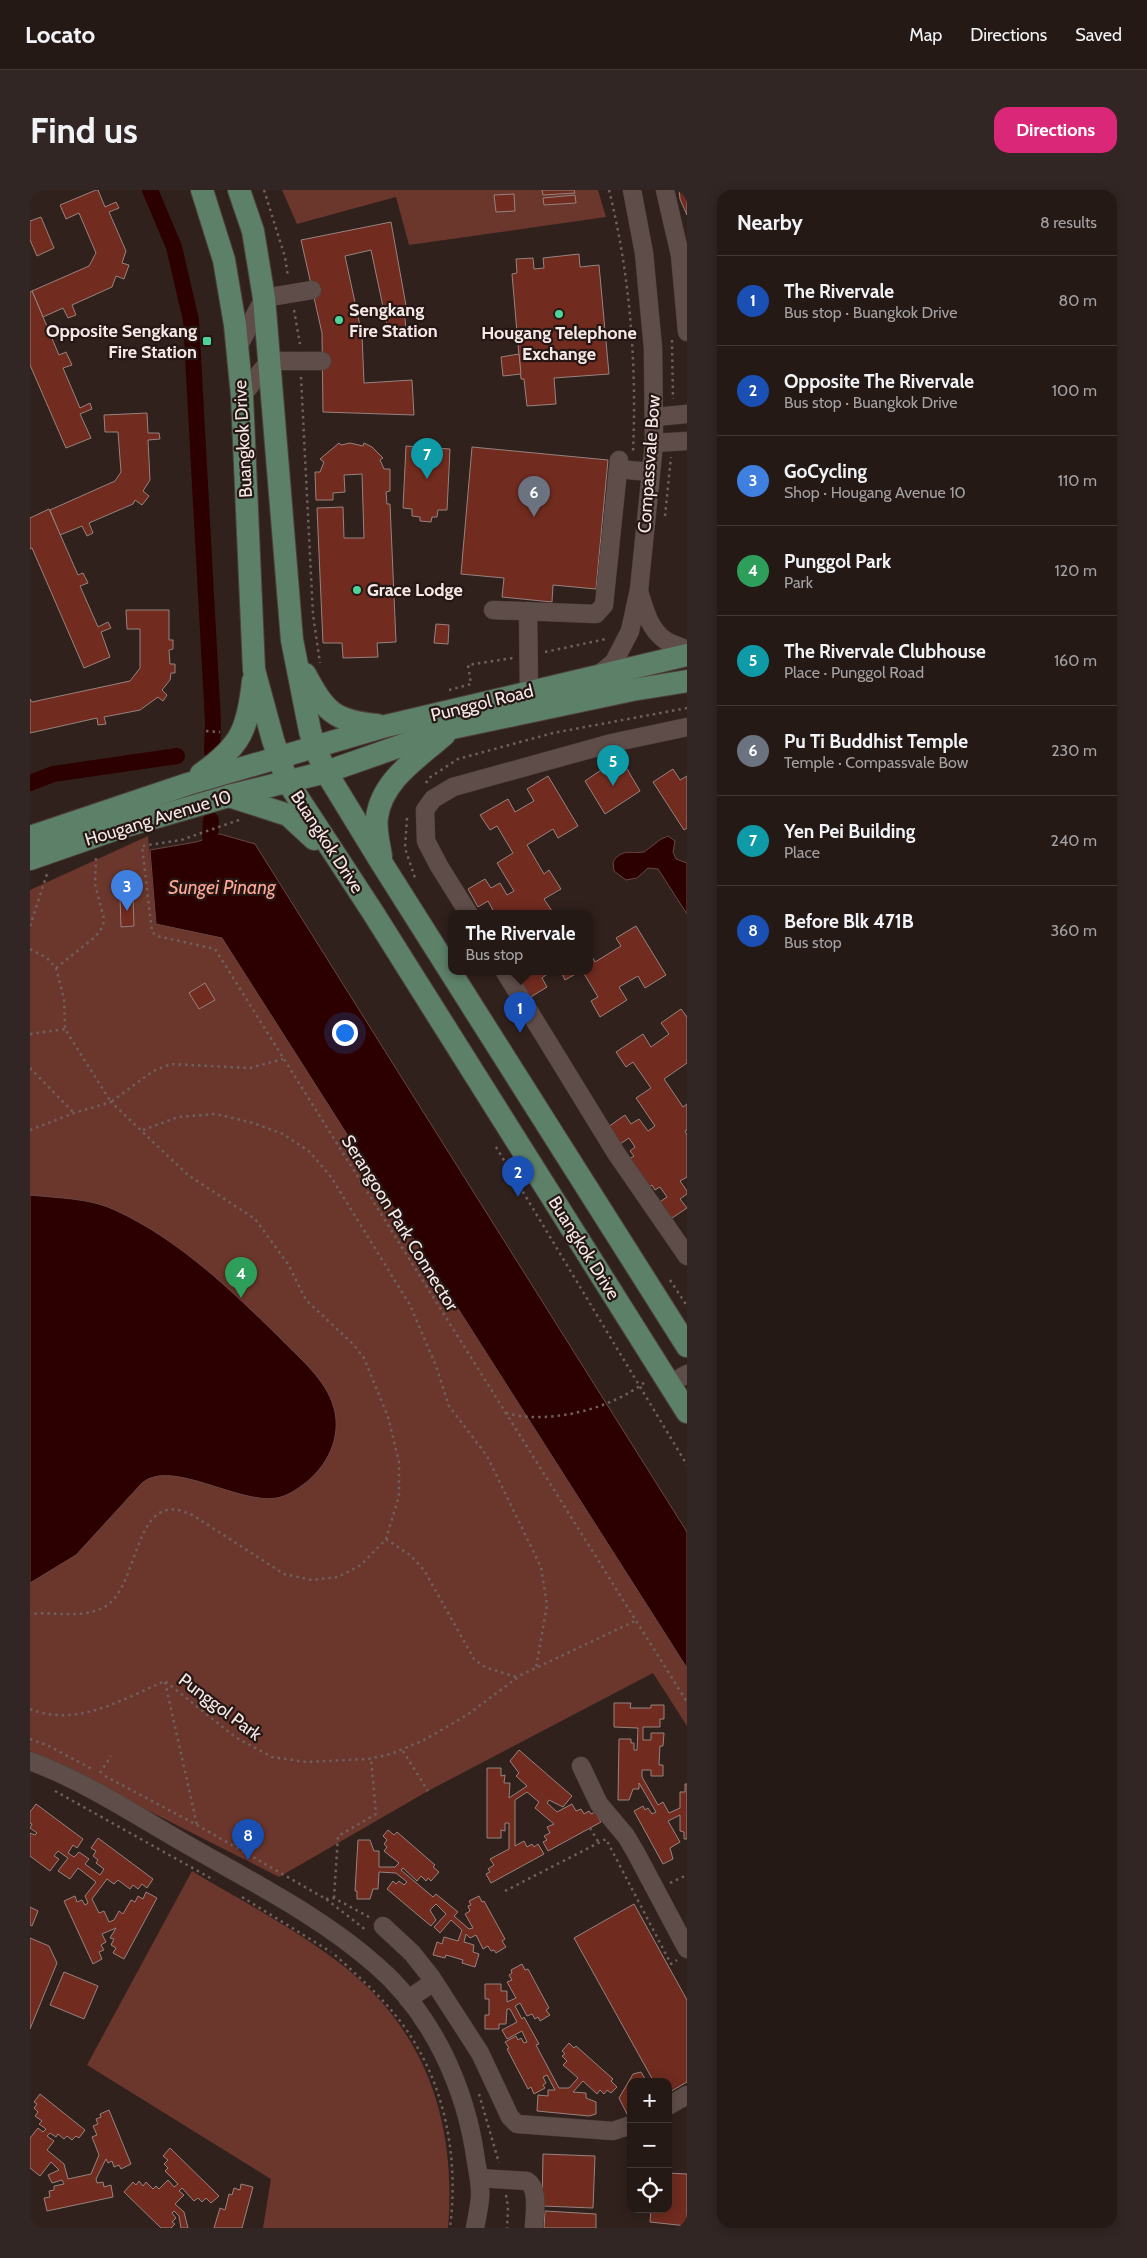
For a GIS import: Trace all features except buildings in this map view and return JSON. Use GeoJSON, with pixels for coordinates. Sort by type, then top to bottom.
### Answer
{"type":"FeatureCollection","features":[{"type":"Feature","properties":{"kind":"main road","name":"Buangkok Drive"},"geometry":{"type":"LineString","coordinates":[[202,190],[224,260],[238,349],[242,396],[254,670],[287,781],[338,862],[678,1379],[687,1412]]}},
{"type":"Feature","properties":{"kind":"main road","name":"Buangkok Drive"},"geometry":{"type":"LineString","coordinates":[[239,190],[253,230],[264,298],[292,640],[315,748],[326,772],[448,968]]}},
{"type":"Feature","properties":{"kind":"main road"},"geometry":{"type":"LineString","coordinates":[[292,640],[304,672],[319,700],[334,714],[350,723],[386,726]]}},
{"type":"Feature","properties":{"kind":"main road","name":"Punggol Road"},"geometry":{"type":"LineString","coordinates":[[279,759],[386,726],[687,655]]}},
{"type":"Feature","properties":{"kind":"main road"},"geometry":{"type":"LineString","coordinates":[[188,784],[223,759],[240,740],[250,706],[254,670]]}},
{"type":"Feature","properties":{"kind":"main road","name":"Punggol Road"},"geometry":{"type":"LineString","coordinates":[[287,781],[326,772],[452,728],[632,690],[687,681]]}},
{"type":"Feature","properties":{"kind":"main road"},"geometry":{"type":"LineString","coordinates":[[381,862],[376,819],[384,792],[396,778],[452,728]]}},
{"type":"Feature","properties":{"kind":"main road","name":"Hougang Avenue 10"},"geometry":{"type":"LineString","coordinates":[[30,837],[188,784],[279,759]]}},
{"type":"Feature","properties":{"kind":"main road","name":"Hougang Avenue 10"},"geometry":{"type":"LineString","coordinates":[[30,858],[119,828],[287,781]]}},
{"type":"Feature","properties":{"kind":"main road"},"geometry":{"type":"LineString","coordinates":[[229,796],[288,814],[338,862]]}},
{"type":"Feature","properties":{"kind":"main road","name":"Buangkok Drive"},"geometry":{"type":"LineString","coordinates":[[452,975],[687,1346]]}},
{"type":"Feature","properties":{"kind":"main road"},"geometry":{"type":"LineString","coordinates":[[666,1313],[687,1330]]}},
{"type":"Feature","properties":{"kind":"street","name":"Compassvale Bow"},"geometry":{"type":"LineString","coordinates":[[632,190],[644,253],[652,338],[655,417],[654,442],[630,468],[639,590],[644,608],[655,631],[664,640],[687,650]]}},
{"type":"Feature","properties":{"kind":"street"},"geometry":{"type":"LineString","coordinates":[[665,190],[680,255],[687,332]]}},
{"type":"Feature","properties":{"kind":"street"},"geometry":{"type":"LineString","coordinates":[[238,349],[264,298],[312,290]]}},
{"type":"Feature","properties":{"kind":"street"},"geometry":{"type":"LineString","coordinates":[[242,396],[269,361],[322,361]]}},
{"type":"Feature","properties":{"kind":"street"},"geometry":{"type":"LineString","coordinates":[[655,417],[687,414]]}},
{"type":"Feature","properties":{"kind":"street"},"geometry":{"type":"LineString","coordinates":[[654,442],[687,441]]}},
{"type":"Feature","properties":{"kind":"street"},"geometry":{"type":"LineString","coordinates":[[493,610],[596,614],[604,605],[630,468]]}},
{"type":"Feature","properties":{"kind":"street","name":"Compassvale Bow"},"geometry":{"type":"LineString","coordinates":[[596,676],[614,662],[622,648],[630,631],[639,590]]}},
{"type":"Feature","properties":{"kind":"street"},"geometry":{"type":"LineString","coordinates":[[528,611],[529,691]]}},
{"type":"Feature","properties":{"kind":"street"},"geometry":{"type":"LineString","coordinates":[[466,910],[426,841],[425,810],[433,799],[453,787],[612,743],[687,727]]}},
{"type":"Feature","properties":{"kind":"street"},"geometry":{"type":"LineString","coordinates":[[507,975],[616,1153],[687,1256]]}},
{"type":"Feature","properties":{"kind":"street"},"geometry":{"type":"LineString","coordinates":[[30,1761],[98,1794],[285,1901],[340,1936],[378,1967],[408,1999],[434,2037],[452,2071],[465,2104],[479,2178],[480,2198],[475,2228]]}},
{"type":"Feature","properties":{"kind":"street"},"geometry":{"type":"LineString","coordinates":[[581,1766],[599,1804],[626,1836],[636,1853],[683,1954]]}},
{"type":"Feature","properties":{"kind":"street"},"geometry":{"type":"LineString","coordinates":[[383,1926],[419,1960],[434,1982],[480,2053],[510,2117],[517,2124],[613,2131],[627,2126]]}},
{"type":"Feature","properties":{"kind":"street"},"geometry":{"type":"LineString","coordinates":[[408,1999],[434,1982]]}},
{"type":"Feature","properties":{"kind":"street"},"geometry":{"type":"LineString","coordinates":[[672,2104],[687,2096]]}},
{"type":"Feature","properties":{"kind":"street"},"geometry":{"type":"LineString","coordinates":[[479,2178],[527,2181],[531,2183],[534,2193],[534,2228]]}},
{"type":"Feature","properties":{"kind":"path"},"geometry":{"type":"LineString","coordinates":[[264,190],[285,256],[300,361],[313,615],[321,669]]}},
{"type":"Feature","properties":{"kind":"path"},"geometry":{"type":"LineString","coordinates":[[609,190],[618,226],[628,306],[635,410],[630,468]]}},
{"type":"Feature","properties":{"kind":"path"},"geometry":{"type":"LineString","coordinates":[[443,692],[471,684],[468,665],[528,656],[605,640],[609,634]]}},
{"type":"Feature","properties":{"kind":"path"},"geometry":{"type":"LineString","coordinates":[[206,731],[216,732]]}},
{"type":"Feature","properties":{"kind":"path","name":"Serangoon Park Connector"},"geometry":{"type":"LineString","coordinates":[[216,828],[169,842],[142,846],[152,932],[157,936],[215,950],[687,1702]]}},
{"type":"Feature","properties":{"kind":"path"},"geometry":{"type":"LineString","coordinates":[[56,968],[95,937],[103,926],[103,912],[95,884],[96,856]]}},
{"type":"Feature","properties":{"kind":"path"},"geometry":{"type":"LineString","coordinates":[[30,926],[47,874]]}},
{"type":"Feature","properties":{"kind":"path"},"geometry":{"type":"LineString","coordinates":[[30,949],[48,958],[56,968],[64,999],[66,1029],[111,1102],[188,1175],[255,1218],[288,1264],[306,1300],[354,1345],[364,1358],[388,1417],[399,1462],[399,1496],[386,1539],[352,1571],[328,1579],[305,1580],[284,1574],[192,1514],[178,1510],[166,1510],[147,1523],[125,1582],[117,1596],[106,1606],[85,1614],[30,1614]]}},
{"type":"Feature","properties":{"kind":"path"},"geometry":{"type":"LineString","coordinates":[[30,1034],[66,1029]]}},
{"type":"Feature","properties":{"kind":"path"},"geometry":{"type":"LineString","coordinates":[[30,1130],[74,1113],[111,1102],[153,1071],[171,1064],[250,1068],[283,1059]]}},
{"type":"Feature","properties":{"kind":"path"},"geometry":{"type":"LineString","coordinates":[[30,1068],[74,1113]]}},
{"type":"Feature","properties":{"kind":"path"},"geometry":{"type":"LineString","coordinates":[[142,1131],[178,1117],[216,1114],[234,1118],[283,1134],[310,1152],[331,1177],[410,1305],[436,1366],[449,1406],[488,1456],[541,1567],[547,1605],[536,1668]]}},
{"type":"Feature","properties":{"kind":"path"},"geometry":{"type":"LineString","coordinates":[[496,1147],[687,1465]]}},
{"type":"Feature","properties":{"kind":"path"},"geometry":{"type":"LineString","coordinates":[[505,1413],[524,1417],[573,1414],[596,1408],[647,1380]]}},
{"type":"Feature","properties":{"kind":"path"},"geometry":{"type":"LineString","coordinates":[[386,1539],[410,1555],[424,1570],[474,1659],[485,1667],[516,1677]]}},
{"type":"Feature","properties":{"kind":"path","name":"Punggol Park"},"geometry":{"type":"LineString","coordinates":[[30,1709],[53,1716],[77,1715],[102,1708],[165,1681],[231,1734],[254,1749],[272,1756],[306,1762],[370,1758],[403,1751],[463,1718],[516,1677],[635,1621]]}},
{"type":"Feature","properties":{"kind":"path"},"geometry":{"type":"LineString","coordinates":[[165,1681],[197,1825]]}},
{"type":"Feature","properties":{"kind":"path"},"geometry":{"type":"LineString","coordinates":[[403,1751],[428,1791]]}},
{"type":"Feature","properties":{"kind":"path"},"geometry":{"type":"LineString","coordinates":[[100,1774],[111,1756]]}},
{"type":"Feature","properties":{"kind":"path"},"geometry":{"type":"LineString","coordinates":[[334,1898],[338,1836],[376,1814],[370,1758]]}},
{"type":"Feature","properties":{"kind":"path"},"geometry":{"type":"LineString","coordinates":[[52,1790],[222,1885]]}},
{"type":"Feature","properties":{"kind":"path"},"geometry":{"type":"LineString","coordinates":[[590,1828],[598,1843]]}},
{"type":"Feature","properties":{"kind":"path"},"geometry":{"type":"LineString","coordinates":[[505,1891],[606,1839],[671,1964],[683,1954]]}},
{"type":"Feature","properties":{"kind":"path"},"geometry":{"type":"LineString","coordinates":[[239,1894],[333,1953],[369,1986],[400,2021],[421,2052],[436,2088],[451,2150],[454,2179],[450,2228]]}},
{"type":"Feature","properties":{"kind":"path"},"geometry":{"type":"LineString","coordinates":[[326,1900],[334,1898],[383,1926]]}},
{"type":"Feature","properties":{"kind":"shaded area"},"geometry":{"type":"Polygon","coordinates":[[[282,190],[598,190],[606,217],[409,245],[396,197],[297,224],[282,190]]]}},
{"type":"Feature","properties":{"kind":"shaded area"},"geometry":{"type":"Polygon","coordinates":[[[148,836],[156,924],[222,938],[687,1668],[687,1726],[653,1673],[428,1791],[279,1877],[30,1751],[30,890],[148,836]]]}},
{"type":"Feature","properties":{"kind":"shaded area"},"geometry":{"type":"Polygon","coordinates":[[[192,1871],[284,1925],[337,1961],[367,1987],[393,2016],[413,2046],[429,2079],[440,2114],[447,2150],[448,2228],[263,2228],[271,2179],[87,2065],[192,1871]]]}},
{"type":"Feature","properties":{"kind":"water","name":"Sungei Pinang"},"geometry":{"type":"Polygon","coordinates":[[[220,834],[255,844],[687,1532],[687,1668],[222,938],[156,924],[150,850],[196,842],[220,834]]]}},
{"type":"Feature","properties":{"kind":"water"},"geometry":{"type":"Polygon","coordinates":[[[668,836],[675,841],[673,852],[676,859],[687,863],[687,914],[658,869],[648,868],[637,878],[626,880],[614,871],[613,862],[623,853],[644,852],[668,836]]]}},
{"type":"Feature","properties":{"kind":"water"},"geometry":{"type":"Polygon","coordinates":[[[30,1195],[73,1199],[95,1203],[115,1210],[160,1235],[182,1250],[242,1301],[311,1370],[330,1397],[336,1419],[336,1430],[331,1450],[320,1469],[298,1488],[277,1498],[244,1495],[170,1476],[155,1477],[142,1483],[76,1555],[30,1583],[30,1195]]]}},
{"type":"Feature","properties":{"kind":"waterway"},"geometry":{"type":"LineString","coordinates":[[150,190],[174,247],[191,320],[213,722],[212,752]]}},
{"type":"Feature","properties":{"kind":"waterway"},"geometry":{"type":"LineString","coordinates":[[30,783],[53,774],[177,756]]}},
{"type":"Feature","properties":{"kind":"waterway"},"geometry":{"type":"LineString","coordinates":[[210,838],[211,820]]}},
{"type":"Feature","properties":{"kind":"place","name":"Hougang Telephone Exchange"},"geometry":{"type":"Point","coordinates":[559,314]}},
{"type":"Feature","properties":{"kind":"place","name":"Sengkang Fire Station"},"geometry":{"type":"Point","coordinates":[339,320]}},
{"type":"Feature","properties":{"kind":"place","name":"Opposite Sengkang Fire Station"},"geometry":{"type":"Point","coordinates":[207,341]}},
{"type":"Feature","properties":{"kind":"place","name":"Yen Pei Building"},"geometry":{"type":"Point","coordinates":[427,479]}},
{"type":"Feature","properties":{"kind":"place","name":"Pu Ti Buddhist Temple"},"geometry":{"type":"Point","coordinates":[534,517]}},
{"type":"Feature","properties":{"kind":"place","name":"Grace Lodge"},"geometry":{"type":"Point","coordinates":[357,590]}},
{"type":"Feature","properties":{"kind":"place","name":"The Rivervale Clubhouse"},"geometry":{"type":"Point","coordinates":[613,786]}},
{"type":"Feature","properties":{"kind":"place","name":"GoCycling"},"geometry":{"type":"Point","coordinates":[127,911]}},
{"type":"Feature","properties":{"kind":"place","name":"The Rivervale"},"geometry":{"type":"Point","coordinates":[520,1033]}},
{"type":"Feature","properties":{"kind":"place","name":"Opposite The Rivervale"},"geometry":{"type":"Point","coordinates":[518,1197]}},
{"type":"Feature","properties":{"kind":"place","name":"Punggol Park"},"geometry":{"type":"Point","coordinates":[241,1298]}},
{"type":"Feature","properties":{"kind":"place","name":"Before Blk 471B"},"geometry":{"type":"Point","coordinates":[248,1860]}}]}
